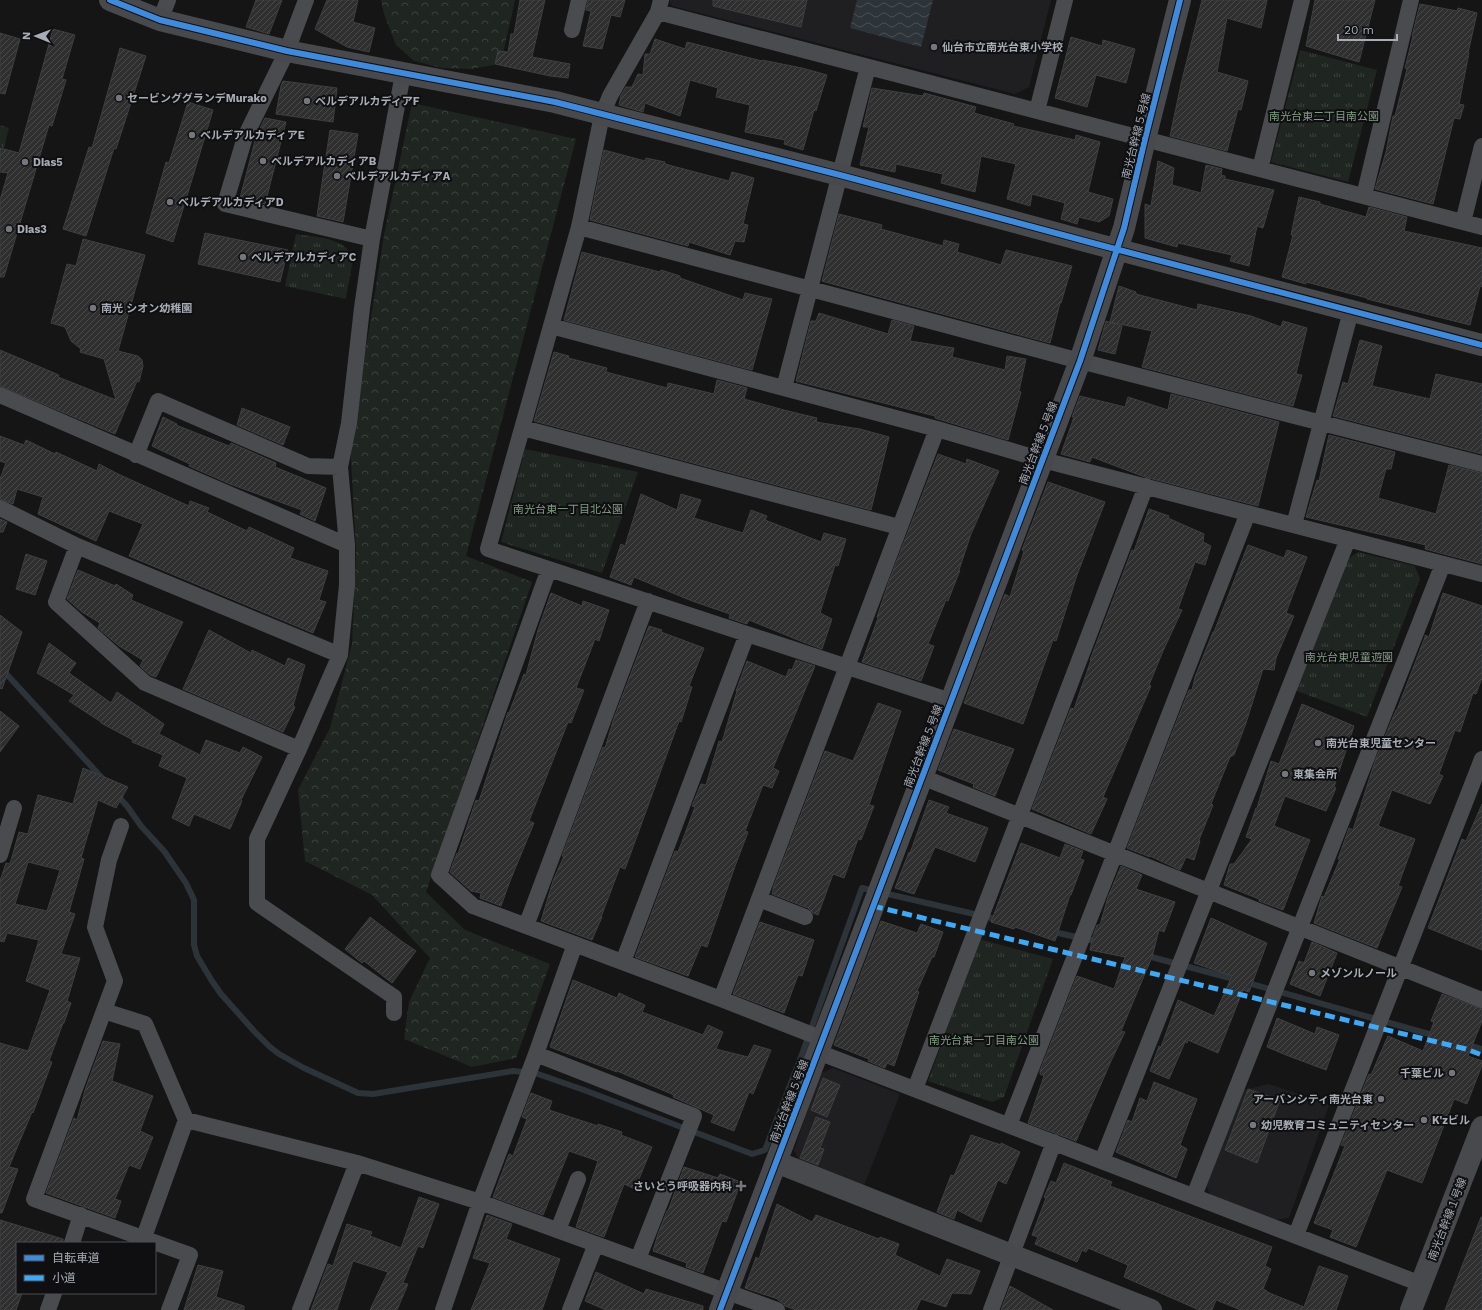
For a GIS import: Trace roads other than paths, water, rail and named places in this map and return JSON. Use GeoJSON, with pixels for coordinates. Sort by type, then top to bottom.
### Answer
{"type":"FeatureCollection","features":[{"type":"Feature","properties":{"kind":"street"},"geometry":{"type":"LineString","coordinates":[[110,0],[164,10],[287,52],[555,102],[840,175],[1482,345]]}},
{"type":"Feature","properties":{"kind":"street"},"geometry":{"type":"LineString","coordinates":[[306,0],[287,52],[245,137],[225,204],[372,239]]}},
{"type":"Feature","properties":{"kind":"street"},"geometry":{"type":"LineString","coordinates":[[572,30],[579,0]]}},
{"type":"Feature","properties":{"kind":"street"},"geometry":{"type":"LineString","coordinates":[[1037,111],[1065,0]]}},
{"type":"Feature","properties":{"kind":"street","name":"南光台幹線５号線"},"geometry":{"type":"LineString","coordinates":[[723,1301],[776,1162],[818,1042],[879,891],[1080,361],[1124,228],[1180,0]]}},
{"type":"Feature","properties":{"kind":"street"},"geometry":{"type":"LineString","coordinates":[[1260,169],[1302,0]]}},
{"type":"Feature","properties":{"kind":"street"},"geometry":{"type":"LineString","coordinates":[[1364,196],[1411,0]]}},
{"type":"Feature","properties":{"kind":"street"},"geometry":{"type":"LineString","coordinates":[[951,701],[488,549],[579,227],[602,115],[610,96],[660,6],[868,67],[1482,227]]}},
{"type":"Feature","properties":{"kind":"street"},"geometry":{"type":"LineString","coordinates":[[784,388],[868,67]]}},
{"type":"Feature","properties":{"kind":"street"},"geometry":{"type":"LineString","coordinates":[[394,1014],[394,997],[257,903],[257,839],[340,655],[347,585],[347,545],[340,467],[349,423],[362,308],[372,239],[403,74]]}},
{"type":"Feature","properties":{"kind":"street"},"geometry":{"type":"LineString","coordinates":[[1463,222],[1482,146]]}},
{"type":"Feature","properties":{"kind":"street"},"geometry":{"type":"LineString","coordinates":[[579,227],[1080,361],[1482,464]]}},
{"type":"Feature","properties":{"kind":"street"},"geometry":{"type":"LineString","coordinates":[[1294,525],[1351,311]]}},
{"type":"Feature","properties":{"kind":"street"},"geometry":{"type":"LineString","coordinates":[[551,326],[937,429],[1043,460],[1482,574]]}},
{"type":"Feature","properties":{"kind":"street"},"geometry":{"type":"LineString","coordinates":[[0,395],[347,545]]}},
{"type":"Feature","properties":{"kind":"street"},"geometry":{"type":"LineString","coordinates":[[136,454],[158,401],[308,466],[340,467]]}},
{"type":"Feature","properties":{"kind":"street"},"geometry":{"type":"LineString","coordinates":[[523,428],[900,527]]}},
{"type":"Feature","properties":{"kind":"street"},"geometry":{"type":"LineString","coordinates":[[721,999],[937,429]]}},
{"type":"Feature","properties":{"kind":"street"},"geometry":{"type":"LineString","coordinates":[[915,1089],[1146,486]]}},
{"type":"Feature","properties":{"kind":"street"},"geometry":{"type":"LineString","coordinates":[[0,508],[77,546],[340,655]]}},
{"type":"Feature","properties":{"kind":"street"},"geometry":{"type":"LineString","coordinates":[[1009,1125],[1248,513]]}},
{"type":"Feature","properties":{"kind":"street"},"geometry":{"type":"LineString","coordinates":[[1102,1161],[1348,539]]}},
{"type":"Feature","properties":{"kind":"street"},"geometry":{"type":"LineString","coordinates":[[77,546],[56,602],[145,683],[299,748]]}},
{"type":"Feature","properties":{"kind":"street"},"geometry":{"type":"LineString","coordinates":[[1194,1196],[1443,564]]}},
{"type":"Feature","properties":{"kind":"street"},"geometry":{"type":"LineString","coordinates":[[549,569],[439,875],[473,906],[797,1029],[818,1042],[915,1089],[1421,1284]]}},
{"type":"Feature","properties":{"kind":"street"},"geometry":{"type":"LineString","coordinates":[[526,926],[648,601]]}},
{"type":"Feature","properties":{"kind":"street"},"geometry":{"type":"LineString","coordinates":[[623,962],[747,634]]}},
{"type":"Feature","properties":{"kind":"street"},"geometry":{"type":"LineString","coordinates":[[1296,1235],[1482,759]]}},
{"type":"Feature","properties":{"kind":"street"},"geometry":{"type":"LineString","coordinates":[[922,777],[1482,1000]]}},
{"type":"Feature","properties":{"kind":"street"},"geometry":{"type":"LineString","coordinates":[[0,855],[14,808]]}},
{"type":"Feature","properties":{"kind":"street"},"geometry":{"type":"LineString","coordinates":[[121,826],[109,860],[95,926],[115,981],[34,1199],[144,1237],[190,1255],[169,1310]]}},
{"type":"Feature","properties":{"kind":"street"},"geometry":{"type":"LineString","coordinates":[[760,899],[805,917]]}},
{"type":"Feature","properties":{"kind":"street"},"geometry":{"type":"LineString","coordinates":[[443,1310],[480,1202],[575,944]]}},
{"type":"Feature","properties":{"kind":"street"},"geometry":{"type":"LineString","coordinates":[[104,1011],[145,1024],[186,1120],[144,1237]]}},
{"type":"Feature","properties":{"kind":"street"},"geometry":{"type":"LineString","coordinates":[[531,1065],[694,1116],[638,1259]]}},
{"type":"Feature","properties":{"kind":"street"},"geometry":{"type":"LineString","coordinates":[[186,1120],[357,1163],[480,1202],[638,1259],[723,1301],[777,1310]]}},
{"type":"Feature","properties":{"kind":"street","name":"南光台幹線１号線"},"geometry":{"type":"LineString","coordinates":[[1410,1310],[1482,1127]]}},
{"type":"Feature","properties":{"kind":"street"},"geometry":{"type":"LineString","coordinates":[[992,1310],[1054,1142]]}},
{"type":"Feature","properties":{"kind":"street"},"geometry":{"type":"LineString","coordinates":[[776,1162],[1151,1310]]}},
{"type":"Feature","properties":{"kind":"street"},"geometry":{"type":"LineString","coordinates":[[300,1310],[357,1163]]}},
{"type":"Feature","properties":{"kind":"street"},"geometry":{"type":"LineString","coordinates":[[558,1230],[578,1179]]}},
{"type":"Feature","properties":{"kind":"street"},"geometry":{"type":"LineString","coordinates":[[72,1242],[81,1215]]}},
{"type":"Feature","properties":{"kind":"street"},"geometry":{"type":"LineString","coordinates":[[570,1310],[596,1244]]}},
{"type":"Feature","properties":{"kind":"street"},"geometry":{"type":"LineString","coordinates":[[48,1310],[54,1294]]}},
{"type":"Feature","properties":{"kind":"water"},"geometry":{"type":"Polygon","coordinates":[[[857,0],[933,0],[921,47],[850,28],[857,0]]]}},
{"type":"Feature","properties":{"kind":"waterway"},"geometry":{"type":"LineString","coordinates":[[0,667],[103,779]]}},
{"type":"Feature","properties":{"kind":"waterway"},"geometry":{"type":"LineString","coordinates":[[116,794],[127,806],[141,826],[164,851],[186,883],[194,900],[194,945],[197,956],[212,981],[221,994],[254,1031],[279,1054],[304,1068],[358,1093],[373,1094],[513,1071],[535,1073],[584,1090],[752,1154],[765,1150],[801,1057],[862,888],[1000,920]]}},
{"type":"Feature","properties":{"kind":"waterway"},"geometry":{"type":"LineString","coordinates":[[1049,931],[1099,942]]}},
{"type":"Feature","properties":{"kind":"waterway"},"geometry":{"type":"LineString","coordinates":[[1144,955],[1436,1036]]}},
{"type":"Feature","properties":{"kind":"waterway"},"geometry":{"type":"LineString","coordinates":[[1464,1044],[1482,1049]]}},
{"type":"Feature","properties":{"kind":"place","name":"仙台市立南光台東小学校"},"geometry":{"type":"Point","coordinates":[934,47]}},
{"type":"Feature","properties":{"kind":"place","name":"セービンググランデMurako"},"geometry":{"type":"Point","coordinates":[119,98]}},
{"type":"Feature","properties":{"kind":"place","name":"ベルデアルカディアF"},"geometry":{"type":"Point","coordinates":[307,101]}},
{"type":"Feature","properties":{"kind":"place","name":"ベルデアルカディアE"},"geometry":{"type":"Point","coordinates":[192,135]}},
{"type":"Feature","properties":{"kind":"place","name":"ベルデアルカディアB"},"geometry":{"type":"Point","coordinates":[263,161]}},
{"type":"Feature","properties":{"kind":"place","name":"Dias5"},"geometry":{"type":"Point","coordinates":[25,162]}},
{"type":"Feature","properties":{"kind":"place","name":"ベルデアルカディアA"},"geometry":{"type":"Point","coordinates":[337,176]}},
{"type":"Feature","properties":{"kind":"place","name":"ベルデアルカディアD"},"geometry":{"type":"Point","coordinates":[170,202]}},
{"type":"Feature","properties":{"kind":"place","name":"Dias3"},"geometry":{"type":"Point","coordinates":[9,229]}},
{"type":"Feature","properties":{"kind":"place","name":"ベルデアルカディアC"},"geometry":{"type":"Point","coordinates":[243,257]}},
{"type":"Feature","properties":{"kind":"place","name":"南光 シオン幼稚園"},"geometry":{"type":"Point","coordinates":[93,308]}},
{"type":"Feature","properties":{"kind":"place","name":"南光台東児童センター"},"geometry":{"type":"Point","coordinates":[1318,743]}},
{"type":"Feature","properties":{"kind":"place","name":"東集会所"},"geometry":{"type":"Point","coordinates":[1285,774]}},
{"type":"Feature","properties":{"kind":"place","name":"メゾンルノール"},"geometry":{"type":"Point","coordinates":[1312,973]}},
{"type":"Feature","properties":{"kind":"place","name":"千葉ビル"},"geometry":{"type":"Point","coordinates":[1452,1073]}},
{"type":"Feature","properties":{"kind":"place","name":"アーバンシティ南光台東"},"geometry":{"type":"Point","coordinates":[1381,1099]}},
{"type":"Feature","properties":{"kind":"place","name":"K'zビル"},"geometry":{"type":"Point","coordinates":[1424,1120]}},
{"type":"Feature","properties":{"kind":"place","name":"幼児教育コミュニティセンター"},"geometry":{"type":"Point","coordinates":[1253,1125]}},
{"type":"Feature","properties":{"kind":"place","name":"さいとう呼吸器内科"},"geometry":{"type":"Point","coordinates":[741,1186]}},
{"type":"Feature","properties":{"kind":"park label","name":"南光台東二丁目南公園"},"geometry":{"type":"Point","coordinates":[1324,116]}},
{"type":"Feature","properties":{"kind":"park label","name":"南光台東一丁目北公園"},"geometry":{"type":"Point","coordinates":[568,509]}},
{"type":"Feature","properties":{"kind":"park label","name":"南光台東児童遊園"},"geometry":{"type":"Point","coordinates":[1349,657]}},
{"type":"Feature","properties":{"kind":"park label","name":"南光台東一丁目南公園"},"geometry":{"type":"Point","coordinates":[984,1040]}}]}
